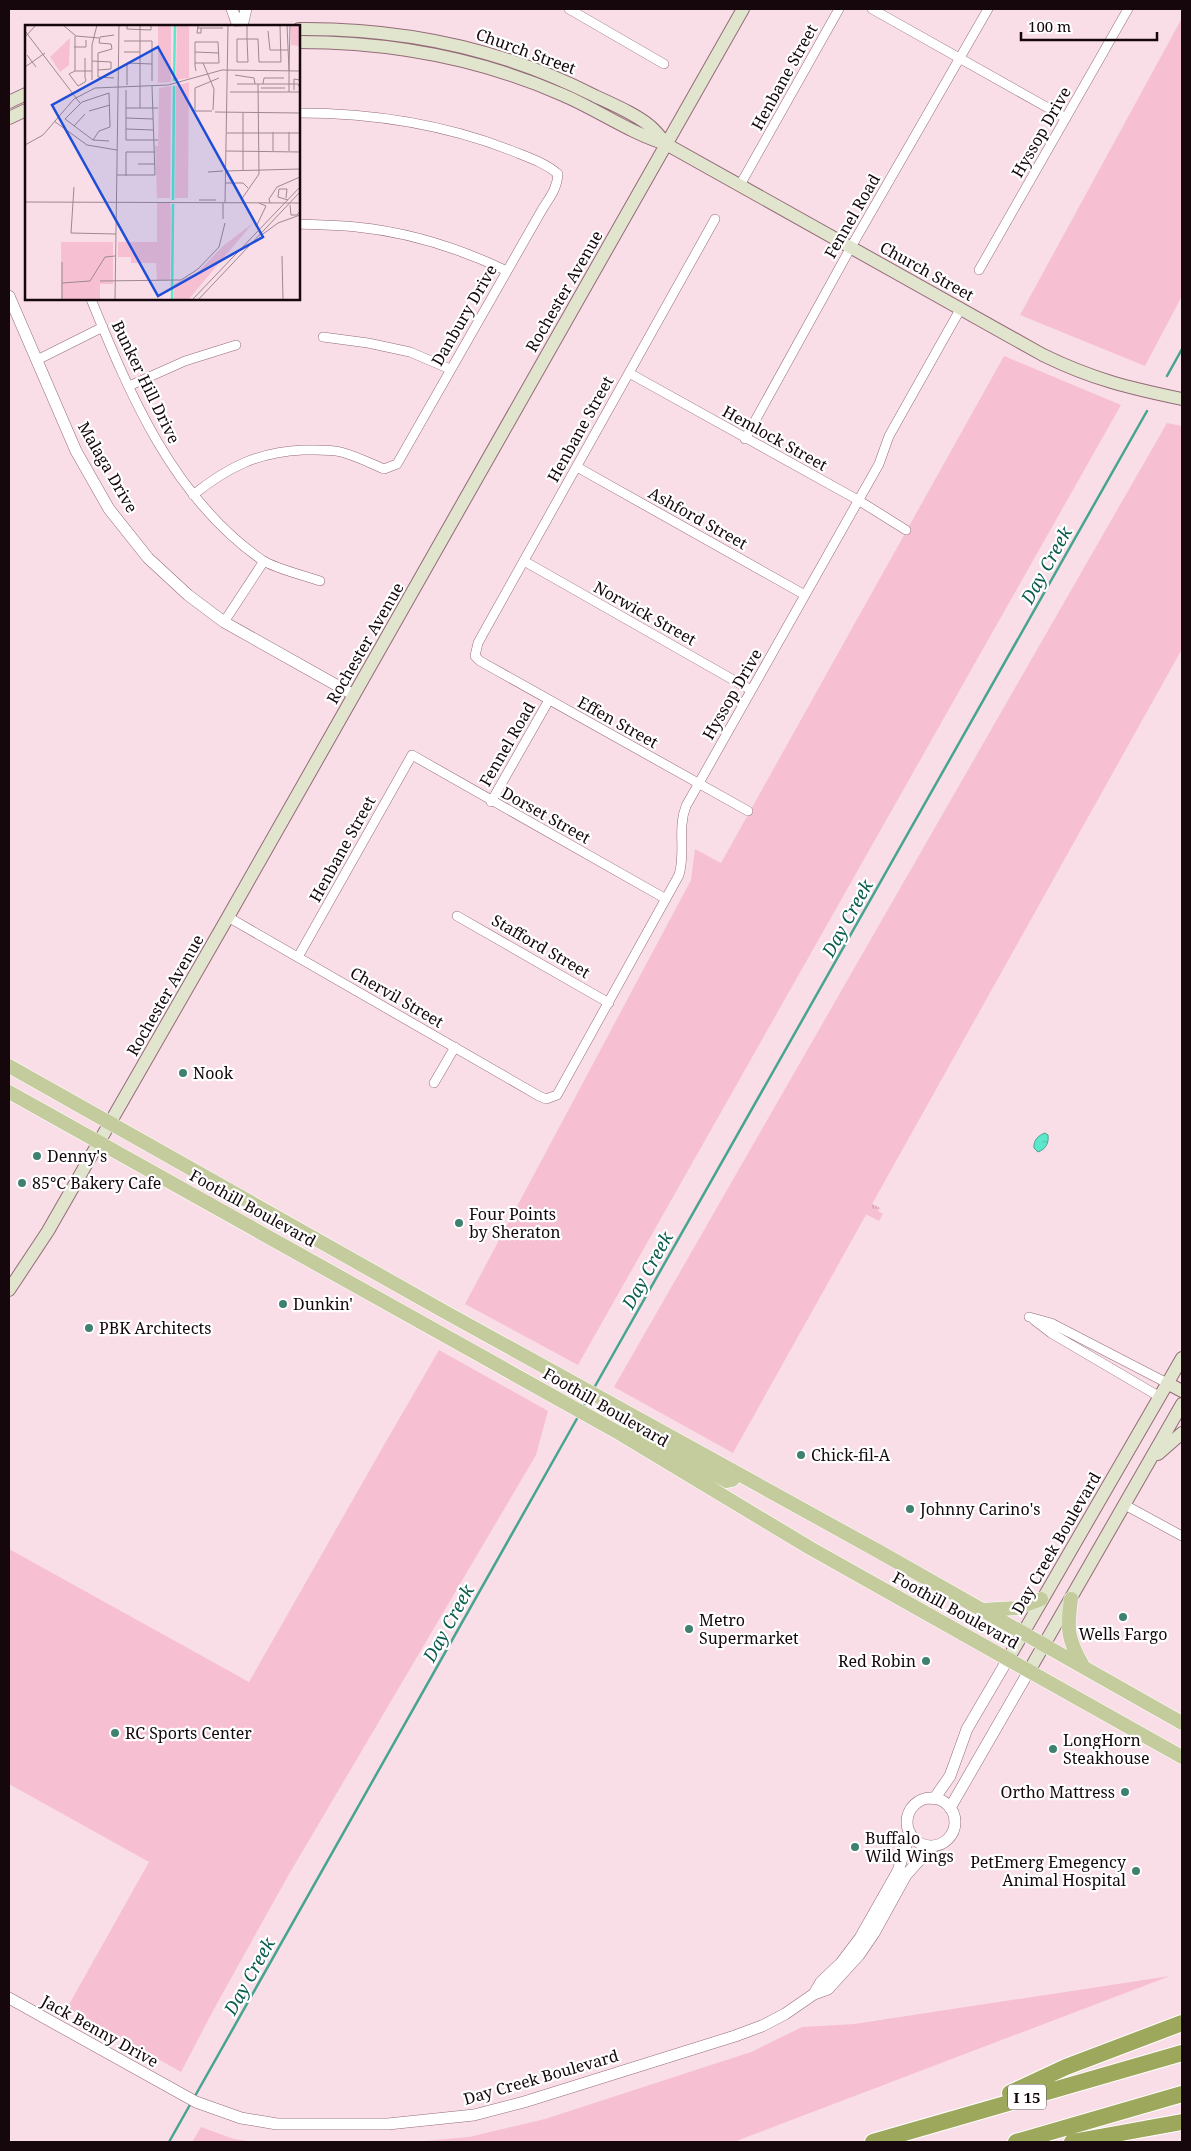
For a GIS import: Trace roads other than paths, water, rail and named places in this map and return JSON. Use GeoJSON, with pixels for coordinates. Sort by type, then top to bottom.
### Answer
{"type":"FeatureCollection","features":[{"type":"Feature","properties":{"kind":"highway"},"geometry":{"type":"LineString","coordinates":[[963,2115],[1066,2067],[1182,2023]]}},
{"type":"Feature","properties":{"kind":"highway","name":"I 15"},"geometry":{"type":"LineString","coordinates":[[873,2142],[1182,2052]]}},
{"type":"Feature","properties":{"kind":"highway","name":"I 15"},"geometry":{"type":"LineString","coordinates":[[1016,2142],[1182,2094]]}},
{"type":"Feature","properties":{"kind":"highway"},"geometry":{"type":"LineString","coordinates":[[1072,2142],[1182,2122]]}},
{"type":"Feature","properties":{"kind":"main road","name":"Rochester Avenue"},"geometry":{"type":"LineString","coordinates":[[9,1290],[48,1231],[228,918],[743,9]]}},
{"type":"Feature","properties":{"kind":"main road","name":"Church Street"},"geometry":{"type":"LineString","coordinates":[[300,29],[391,33],[484,51],[544,72],[607,102],[650,126],[666,144]]}},
{"type":"Feature","properties":{"kind":"main road","name":"Church Street"},"geometry":{"type":"LineString","coordinates":[[300,42],[352,43],[424,52],[508,74],[563,95],[644,137],[666,144],[1043,355],[1070,368],[1132,389],[1182,398]]}},
{"type":"Feature","properties":{"kind":"main road"},"geometry":{"type":"LineString","coordinates":[[9,102],[25,94]]}},
{"type":"Feature","properties":{"kind":"main road"},"geometry":{"type":"LineString","coordinates":[[9,118],[25,110]]}},
{"type":"Feature","properties":{"kind":"main road","name":"Foothill Boulevard"},"geometry":{"type":"LineString","coordinates":[[9,1066],[591,1394],[1180,1720]]}},
{"type":"Feature","properties":{"kind":"main road","name":"Foothill Boulevard"},"geometry":{"type":"LineString","coordinates":[[9,1092],[620,1433],[810,1548],[1182,1757]]}},
{"type":"Feature","properties":{"kind":"main road","name":"Day Creek Boulevard"},"geometry":{"type":"LineString","coordinates":[[1008,1659],[1182,1358]]}},
{"type":"Feature","properties":{"kind":"main road"},"geometry":{"type":"LineString","coordinates":[[1168,1384],[1182,1391]]}},
{"type":"Feature","properties":{"kind":"main road"},"geometry":{"type":"LineString","coordinates":[[1029,1671],[1181,1407],[1160,1397]]}},
{"type":"Feature","properties":{"kind":"main road"},"geometry":{"type":"LineString","coordinates":[[620,1433],[646,1437],[726,1481],[732,1480],[737,1474]]}},
{"type":"Feature","properties":{"kind":"main road"},"geometry":{"type":"LineString","coordinates":[[1152,1458],[1182,1433]]}},
{"type":"Feature","properties":{"kind":"main road"},"geometry":{"type":"LineString","coordinates":[[1071,1598],[1067,1627],[1074,1651],[1083,1667]]}},
{"type":"Feature","properties":{"kind":"main road"},"geometry":{"type":"LineString","coordinates":[[981,1610],[1017,1608],[1041,1600]]}},
{"type":"Feature","properties":{"kind":"street"},"geometry":{"type":"LineString","coordinates":[[232,9],[238,25]]}},
{"type":"Feature","properties":{"kind":"street"},"geometry":{"type":"LineString","coordinates":[[242,25],[246,9]]}},
{"type":"Feature","properties":{"kind":"street"},"geometry":{"type":"LineString","coordinates":[[569,9],[664,64]]}},
{"type":"Feature","properties":{"kind":"street","name":"Henbane Street"},"geometry":{"type":"LineString","coordinates":[[740,185],[839,9]]}},
{"type":"Feature","properties":{"kind":"street"},"geometry":{"type":"LineString","coordinates":[[872,9],[1066,118]]}},
{"type":"Feature","properties":{"kind":"street","name":"Fennel Road"},"geometry":{"type":"LineString","coordinates":[[745,439],[851,247],[988,9]]}},
{"type":"Feature","properties":{"kind":"street","name":"Hyssop Drive"},"geometry":{"type":"LineString","coordinates":[[979,270],[1128,9]]}},
{"type":"Feature","properties":{"kind":"street","name":"Danbury Drive"},"geometry":{"type":"LineString","coordinates":[[192,495],[216,476],[247,461],[284,451],[324,450],[341,452],[384,469],[397,464],[403,457],[450,369],[554,192],[558,174],[548,166],[523,155],[439,127],[379,117],[300,112]]}},
{"type":"Feature","properties":{"kind":"street","name":"Henbane Street"},"geometry":{"type":"LineString","coordinates":[[475,656],[478,643],[715,219]]}},
{"type":"Feature","properties":{"kind":"street"},"geometry":{"type":"LineString","coordinates":[[300,224],[357,227],[410,236],[483,260],[507,272]]}},
{"type":"Feature","properties":{"kind":"street","name":"Malaga Drive"},"geometry":{"type":"LineString","coordinates":[[9,296],[76,451],[109,509],[148,558],[188,595],[224,622],[354,695]]}},
{"type":"Feature","properties":{"kind":"street","name":"Bunker Hill Drive"},"geometry":{"type":"LineString","coordinates":[[91,300],[102,328],[153,437],[192,495],[228,532],[264,561],[320,581]]}},
{"type":"Feature","properties":{"kind":"street","name":"Hyssop Drive"},"geometry":{"type":"LineString","coordinates":[[552,1098],[560,1089],[609,1003],[679,875],[682,866],[680,829],[683,814],[698,784],[883,456],[889,436],[961,308]]}},
{"type":"Feature","properties":{"kind":"street"},"geometry":{"type":"LineString","coordinates":[[37,360],[102,328]]}},
{"type":"Feature","properties":{"kind":"street"},"geometry":{"type":"LineString","coordinates":[[323,337],[368,343],[410,352],[450,369]]}},
{"type":"Feature","properties":{"kind":"street"},"geometry":{"type":"LineString","coordinates":[[129,386],[185,361],[236,346]]}},
{"type":"Feature","properties":{"kind":"street","name":"Hemlock Street"},"geometry":{"type":"LineString","coordinates":[[629,373],[858,500],[906,530]]}},
{"type":"Feature","properties":{"kind":"street","name":"Ashford Street"},"geometry":{"type":"LineString","coordinates":[[577,467],[805,595]]}},
{"type":"Feature","properties":{"kind":"street"},"geometry":{"type":"LineString","coordinates":[[224,622],[264,561]]}},
{"type":"Feature","properties":{"kind":"street","name":"Norwick Street"},"geometry":{"type":"LineString","coordinates":[[524,562],[751,690]]}},
{"type":"Feature","properties":{"kind":"street","name":"Effen Street"},"geometry":{"type":"LineString","coordinates":[[475,656],[480,661],[748,811]]}},
{"type":"Feature","properties":{"kind":"street","name":"Fennel Road"},"geometry":{"type":"LineString","coordinates":[[491,802],[549,700]]}},
{"type":"Feature","properties":{"kind":"street","name":"Henbane Street"},"geometry":{"type":"LineString","coordinates":[[298,957],[412,755]]}},
{"type":"Feature","properties":{"kind":"street","name":"Dorset Street"},"geometry":{"type":"LineString","coordinates":[[412,755],[491,802],[666,899]]}},
{"type":"Feature","properties":{"kind":"street","name":"Stafford Street"},"geometry":{"type":"LineString","coordinates":[[457,916],[609,1003]]}},
{"type":"Feature","properties":{"kind":"street","name":"Chervil Street"},"geometry":{"type":"LineString","coordinates":[[228,918],[539,1096],[546,1099],[552,1098]]}},
{"type":"Feature","properties":{"kind":"street"},"geometry":{"type":"LineString","coordinates":[[434,1083],[455,1047]]}},
{"type":"Feature","properties":{"kind":"street"},"geometry":{"type":"LineString","coordinates":[[1160,1397],[1051,1333],[1030,1317],[1051,1323],[1168,1384]]}},
{"type":"Feature","properties":{"kind":"street"},"geometry":{"type":"LineString","coordinates":[[1125,1505],[1182,1536]]}},
{"type":"Feature","properties":{"kind":"street","name":"Day Creek Boulevard"},"geometry":{"type":"LineString","coordinates":[[934,1799],[950,1776],[967,1729],[1008,1659]]}},
{"type":"Feature","properties":{"kind":"street"},"geometry":{"type":"LineString","coordinates":[[950,1808],[1029,1671]]}},
{"type":"Feature","properties":{"kind":"street"},"geometry":{"type":"LineString","coordinates":[[940,1800],[950,1808],[954,1816],[953,1831],[944,1842],[932,1846],[919,1843],[910,1833],[907,1822],[912,1809],[921,1801],[940,1800]]}},
{"type":"Feature","properties":{"kind":"street","name":"Day Creek Boulevard"},"geometry":{"type":"LineString","coordinates":[[814,1994],[821,1982],[841,1963],[860,1938],[898,1871],[910,1833]]}},
{"type":"Feature","properties":{"kind":"street","name":"Day Creek Boulevard"},"geometry":{"type":"LineString","coordinates":[[176,2092],[209,2108],[241,2118],[278,2124],[388,2124],[474,2115],[571,2088],[735,2036],[762,2026],[785,2014],[814,1994],[828,1989],[859,1955],[874,1933],[906,1875],[932,1846]]}},
{"type":"Feature","properties":{"kind":"street","name":"Jack Benny Drive"},"geometry":{"type":"LineString","coordinates":[[9,1998],[176,2092]]}},
{"type":"Feature","properties":{"kind":"water"},"geometry":{"type":"Polygon","coordinates":[[[1045,1133],[1048,1135],[1048,1141],[1045,1147],[1038,1152],[1034,1148],[1035,1140],[1045,1133]]]}},
{"type":"Feature","properties":{"kind":"waterway","name":"Day Creek"},"geometry":{"type":"LineString","coordinates":[[1167,376],[1182,349]]}},
{"type":"Feature","properties":{"kind":"waterway","name":"Day Creek"},"geometry":{"type":"LineString","coordinates":[[594,1388],[1147,411]]}},
{"type":"Feature","properties":{"kind":"waterway","name":"Day Creek"},"geometry":{"type":"LineString","coordinates":[[583,1408],[588,1397]]}},
{"type":"Feature","properties":{"kind":"waterway","name":"Day Creek"},"geometry":{"type":"LineString","coordinates":[[195,2096],[579,1415]]}},
{"type":"Feature","properties":{"kind":"waterway","name":"Day Creek"},"geometry":{"type":"LineString","coordinates":[[169,2142],[191,2103]]}},
{"type":"Feature","properties":{"kind":"place","name":"Nook"},"geometry":{"type":"Point","coordinates":[183,1073]}},
{"type":"Feature","properties":{"kind":"place","name":"Denny's"},"geometry":{"type":"Point","coordinates":[37,1156]}},
{"type":"Feature","properties":{"kind":"place","name":"85°C Bakery Cafe"},"geometry":{"type":"Point","coordinates":[22,1183]}},
{"type":"Feature","properties":{"kind":"place","name":"Four Points by Sheraton"},"geometry":{"type":"Point","coordinates":[459,1223]}},
{"type":"Feature","properties":{"kind":"place","name":"Dunkin'"},"geometry":{"type":"Point","coordinates":[283,1304]}},
{"type":"Feature","properties":{"kind":"place","name":"PBK Architects"},"geometry":{"type":"Point","coordinates":[89,1328]}},
{"type":"Feature","properties":{"kind":"place","name":"Chick-fil-A"},"geometry":{"type":"Point","coordinates":[801,1455]}},
{"type":"Feature","properties":{"kind":"place","name":"Johnny Carino's"},"geometry":{"type":"Point","coordinates":[910,1509]}},
{"type":"Feature","properties":{"kind":"place","name":"Wells Fargo"},"geometry":{"type":"Point","coordinates":[1123,1617]}},
{"type":"Feature","properties":{"kind":"place","name":"Metro Supermarket"},"geometry":{"type":"Point","coordinates":[689,1629]}},
{"type":"Feature","properties":{"kind":"place","name":"Red Robin"},"geometry":{"type":"Point","coordinates":[926,1661]}},
{"type":"Feature","properties":{"kind":"place","name":"RC Sports Center"},"geometry":{"type":"Point","coordinates":[115,1733]}},
{"type":"Feature","properties":{"kind":"place","name":"LongHorn Steakhouse"},"geometry":{"type":"Point","coordinates":[1053,1749]}},
{"type":"Feature","properties":{"kind":"place","name":"Ortho Mattress"},"geometry":{"type":"Point","coordinates":[1125,1792]}},
{"type":"Feature","properties":{"kind":"place","name":"Buffalo Wild Wings"},"geometry":{"type":"Point","coordinates":[855,1847]}},
{"type":"Feature","properties":{"kind":"place","name":"PetEmerg Emegency Animal Hospital"},"geometry":{"type":"Point","coordinates":[1136,1871]}}]}
